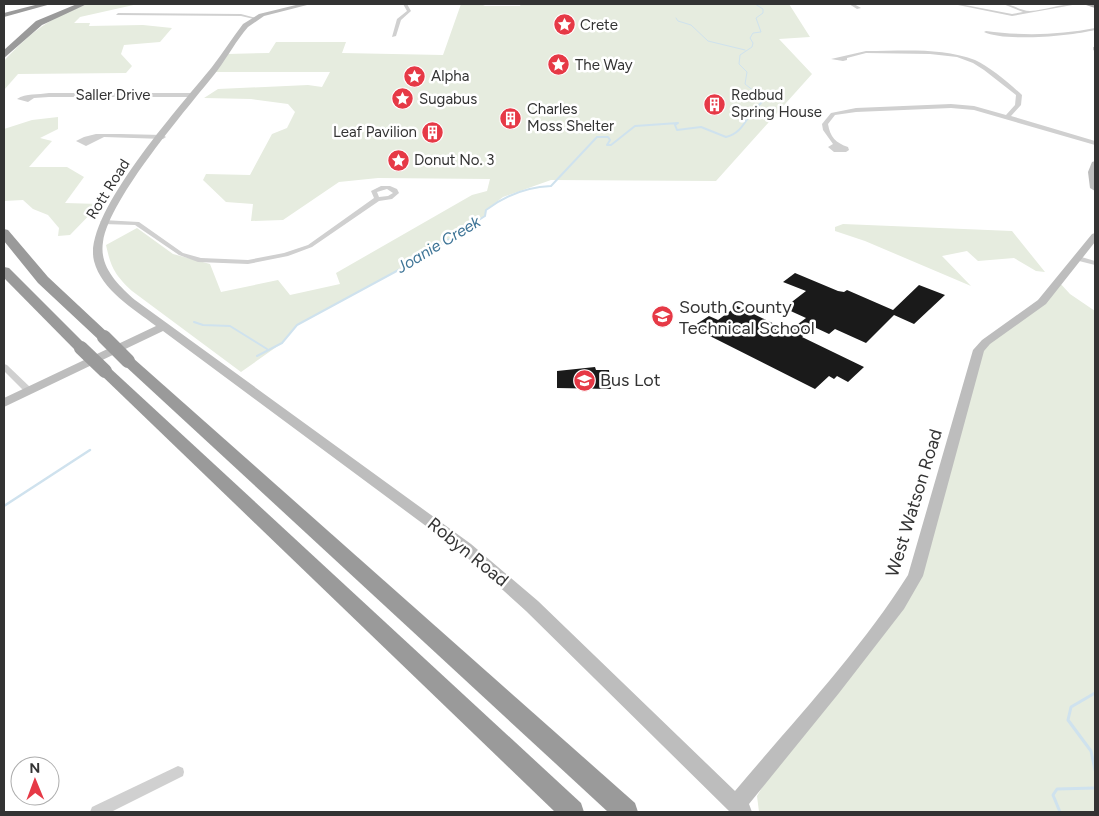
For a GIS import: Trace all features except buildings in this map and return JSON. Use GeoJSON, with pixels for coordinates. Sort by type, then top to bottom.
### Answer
{"type":"FeatureCollection","features":[{"type":"Feature","properties":{"kind":"highway"},"geometry":{"type":"LineString","coordinates":[[5,13],[23,4]]}},
{"type":"Feature","properties":{"kind":"highway"},"geometry":{"type":"LineString","coordinates":[[5,13],[42,4]]}},
{"type":"Feature","properties":{"kind":"highway"},"geometry":{"type":"LineString","coordinates":[[5,13],[48,4]]}},
{"type":"Feature","properties":{"kind":"highway"},"geometry":{"type":"LineString","coordinates":[[4,56],[34,27],[54,15],[83,4]]}},
{"type":"Feature","properties":{"kind":"highway"},"geometry":{"type":"LineString","coordinates":[[4,233],[43,280],[128,361],[626,812]]}},
{"type":"Feature","properties":{"kind":"highway"},"geometry":{"type":"LineString","coordinates":[[4,271],[105,371],[572,812]]}},
{"type":"Feature","properties":{"kind":"main road"},"geometry":{"type":"LineString","coordinates":[[1088,4],[1095,6]]}},
{"type":"Feature","properties":{"kind":"street"},"geometry":{"type":"LineString","coordinates":[[118,14],[241,15],[254,18],[308,4]]}},
{"type":"Feature","properties":{"kind":"street"},"geometry":{"type":"LineString","coordinates":[[394,36],[399,19],[409,11],[405,4]]}},
{"type":"Feature","properties":{"kind":"street"},"geometry":{"type":"LineString","coordinates":[[851,4],[859,8]]}},
{"type":"Feature","properties":{"kind":"street"},"geometry":{"type":"LineString","coordinates":[[954,4],[996,14],[1012,15],[1076,4]]}},
{"type":"Feature","properties":{"kind":"street"},"geometry":{"type":"LineString","coordinates":[[1005,4],[1030,13]]}},
{"type":"Feature","properties":{"kind":"street","name":"Rott Road"},"geometry":{"type":"LineString","coordinates":[[164,326],[120,293],[106,276],[98,250],[103,222],[162,137],[254,18]]}},
{"type":"Feature","properties":{"kind":"street"},"geometry":{"type":"LineString","coordinates":[[986,32],[1040,34],[1086,31],[1095,28]]}},
{"type":"Feature","properties":{"kind":"street"},"geometry":{"type":"LineString","coordinates":[[844,57],[866,52],[930,52],[970,60],[986,69],[1019,95],[1018,105],[1007,117]]}},
{"type":"Feature","properties":{"kind":"street","name":"Saller Drive"},"geometry":{"type":"LineString","coordinates":[[33,97],[49,95],[194,95]]}},
{"type":"Feature","properties":{"kind":"street"},"geometry":{"type":"LineString","coordinates":[[836,145],[826,130],[825,124],[830,116],[843,112],[938,105],[967,107],[1007,117],[1082,139],[1095,145]]}},
{"type":"Feature","properties":{"kind":"street"},"geometry":{"type":"LineString","coordinates":[[102,136],[162,137]]}},
{"type":"Feature","properties":{"kind":"street"},"geometry":{"type":"LineString","coordinates":[[1095,164],[1092,172],[1095,188]]}},
{"type":"Feature","properties":{"kind":"street"},"geometry":{"type":"LineString","coordinates":[[103,222],[137,223],[181,254],[201,260],[248,262],[274,258],[310,246],[377,198]]}},
{"type":"Feature","properties":{"kind":"street","name":"West Watson Road"},"geometry":{"type":"LineString","coordinates":[[739,809],[898,604],[915,576],[953,445],[974,362],[979,350],[1042,302],[1095,236]]}},
{"type":"Feature","properties":{"kind":"street"},"geometry":{"type":"LineString","coordinates":[[1078,258],[1095,263]]}},
{"type":"Feature","properties":{"kind":"street"},"geometry":{"type":"LineString","coordinates":[[4,403],[164,326]]}},
{"type":"Feature","properties":{"kind":"street","name":"Robyn Road"},"geometry":{"type":"LineString","coordinates":[[164,326],[428,518],[504,580],[739,809]]}},
{"type":"Feature","properties":{"kind":"street"},"geometry":{"type":"LineString","coordinates":[[4,367],[28,390]]}},
{"type":"Feature","properties":{"kind":"street"},"geometry":{"type":"LineString","coordinates":[[97,812],[178,772]]}},
{"type":"Feature","properties":{"kind":"shaded area"},"geometry":{"type":"Polygon","coordinates":[[[88,4],[138,4],[80,17],[74,23],[90,23],[89,26],[143,25],[172,28],[160,42],[124,45],[121,54],[132,66],[126,73],[18,74],[4,90],[4,61],[42,26],[88,4]]]}},
{"type":"Feature","properties":{"kind":"shaded area"},"geometry":{"type":"Polygon","coordinates":[[[461,4],[520,6],[521,4],[789,4],[810,37],[779,39],[812,74],[716,181],[551,180],[503,197],[486,210],[485,216],[463,228],[449,240],[427,250],[417,260],[297,325],[282,343],[241,372],[132,291],[121,280],[114,271],[106,245],[137,228],[173,254],[210,264],[221,292],[278,280],[290,295],[340,284],[336,273],[472,195],[487,191],[490,179],[378,178],[339,182],[283,220],[251,221],[253,204],[226,202],[203,180],[206,174],[250,175],[272,134],[287,128],[295,112],[288,104],[251,99],[204,98],[218,89],[308,85],[322,87],[330,72],[215,72],[227,54],[269,53],[276,42],[346,42],[342,53],[443,55],[461,4]]]}},
{"type":"Feature","properties":{"kind":"shaded area"},"geometry":{"type":"Polygon","coordinates":[[[58,117],[58,129],[40,138],[52,141],[29,167],[67,167],[84,177],[65,203],[100,204],[70,235],[58,236],[59,228],[48,215],[33,209],[23,200],[4,201],[4,129],[32,120],[58,117]]]}},
{"type":"Feature","properties":{"kind":"shaded area"},"geometry":{"type":"Polygon","coordinates":[[[843,224],[1012,231],[1045,272],[1036,271],[1014,258],[978,261],[967,251],[942,256],[971,286],[865,241],[835,231],[835,227],[843,224]]]}},
{"type":"Feature","properties":{"kind":"shaded area"},"geometry":{"type":"Polygon","coordinates":[[[1059,282],[1070,294],[1095,311],[1095,812],[759,812],[757,796],[763,786],[910,585],[976,355],[1059,282]]]}},
{"type":"Feature","properties":{"kind":"waterway","name":"Joanie Creek"},"geometry":{"type":"LineString","coordinates":[[755,4],[763,9],[763,13],[756,18],[761,32],[753,33],[750,38],[753,43],[752,47],[740,55],[739,64],[747,72],[745,84],[764,99]]}},
{"type":"Feature","properties":{"kind":"waterway"},"geometry":{"type":"LineString","coordinates":[[676,18],[678,21],[691,25],[708,41],[745,50]]}},
{"type":"Feature","properties":{"kind":"waterway","name":"Joanie Creek"},"geometry":{"type":"LineString","coordinates":[[257,356],[282,343],[297,325],[417,260],[485,216],[486,210],[501,200],[525,190],[551,186],[597,137],[608,137],[610,140],[607,145],[611,145],[635,126],[678,123],[675,125],[677,130],[701,127],[726,137],[740,129],[764,99]]}},
{"type":"Feature","properties":{"kind":"waterway"},"geometry":{"type":"LineString","coordinates":[[194,322],[203,325],[230,326],[267,349]]}},
{"type":"Feature","properties":{"kind":"waterway"},"geometry":{"type":"LineString","coordinates":[[4,506],[90,450]]}},
{"type":"Feature","properties":{"kind":"waterway"},"geometry":{"type":"LineString","coordinates":[[1095,693],[1071,707],[1068,720],[1091,751],[1095,770]]}},
{"type":"Feature","properties":{"kind":"waterway"},"geometry":{"type":"LineString","coordinates":[[1060,812],[1053,795],[1057,789],[1095,788]]}},
{"type":"Feature","properties":{"kind":"place","name":"Crete"},"geometry":{"type":"Point","coordinates":[564,25]}},
{"type":"Feature","properties":{"kind":"place","name":"The Way"},"geometry":{"type":"Point","coordinates":[559,65]}},
{"type":"Feature","properties":{"kind":"place","name":"Alpha"},"geometry":{"type":"Point","coordinates":[415,76]}},
{"type":"Feature","properties":{"kind":"place","name":"Sugabus"},"geometry":{"type":"Point","coordinates":[403,99]}},
{"type":"Feature","properties":{"kind":"place","name":"Redbud Spring House"},"geometry":{"type":"Point","coordinates":[715,104]}},
{"type":"Feature","properties":{"kind":"place","name":"Charles Moss Shelter"},"geometry":{"type":"Point","coordinates":[511,118]}},
{"type":"Feature","properties":{"kind":"place","name":"Leaf Pavilion"},"geometry":{"type":"Point","coordinates":[433,132]}},
{"type":"Feature","properties":{"kind":"place","name":"Donut No. 3"},"geometry":{"type":"Point","coordinates":[398,160]}},
{"type":"Feature","properties":{"kind":"place","name":"South County Technical School"},"geometry":{"type":"Point","coordinates":[663,317]}},
{"type":"Feature","properties":{"kind":"place","name":"Bus Lot"},"geometry":{"type":"Point","coordinates":[584,380]}}]}
